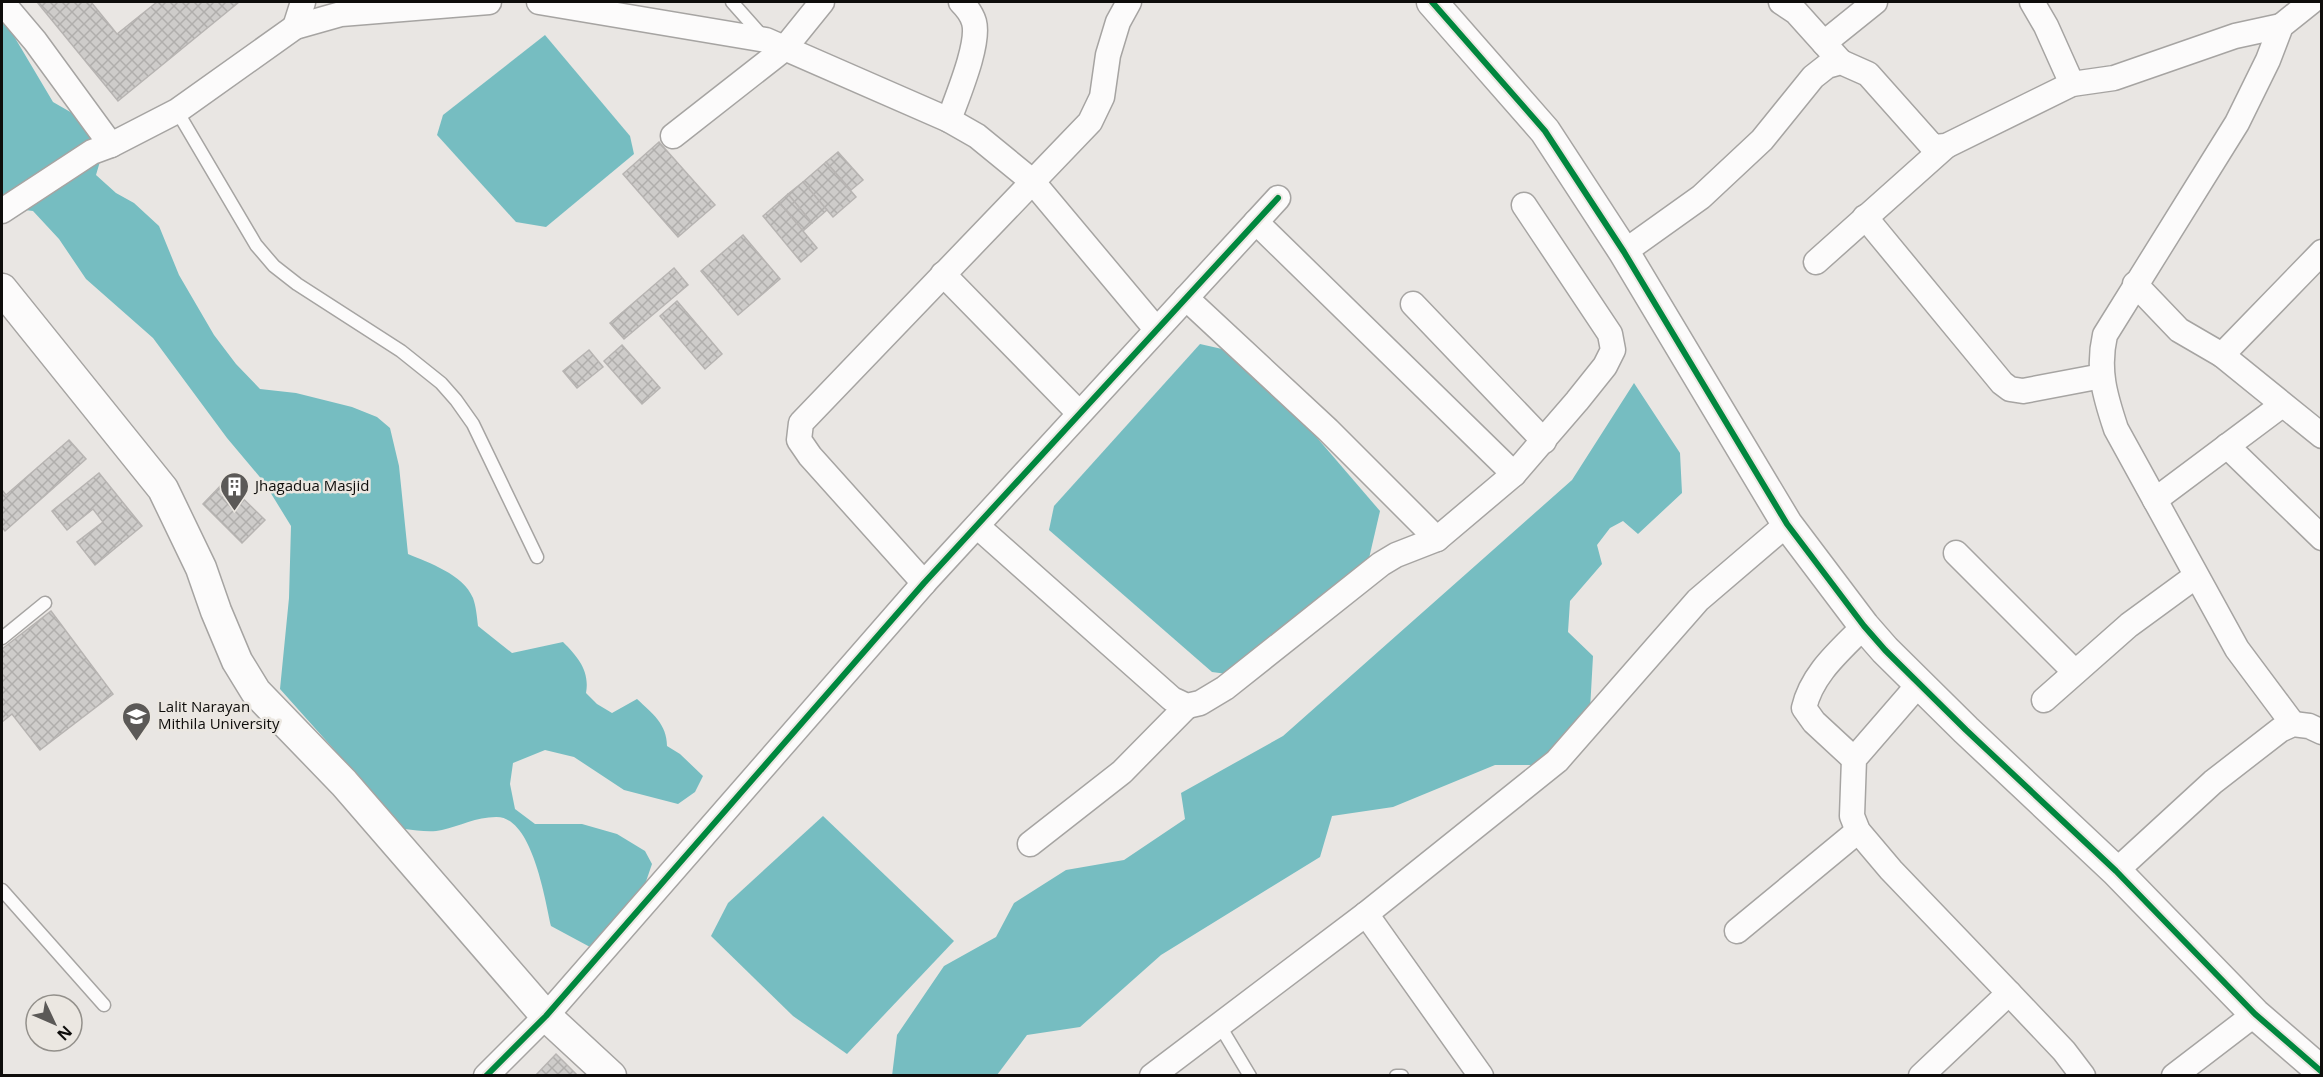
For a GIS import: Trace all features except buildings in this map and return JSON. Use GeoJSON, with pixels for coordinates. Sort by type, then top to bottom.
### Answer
{"type":"FeatureCollection","features":[{"type":"Feature","properties":{"kind":"street"},"geometry":{"type":"LineString","coordinates":[[2,2],[35,41],[102,148]]}},
{"type":"Feature","properties":{"kind":"street"},"geometry":{"type":"LineString","coordinates":[[296,27],[303,2]]}},
{"type":"Feature","properties":{"kind":"street"},"geometry":{"type":"LineString","coordinates":[[2,211],[102,148],[177,111],[296,27],[341,14],[489,2]]}},
{"type":"Feature","properties":{"kind":"street"},"geometry":{"type":"LineString","coordinates":[[539,2],[775,45],[949,120],[977,136],[1032,181],[1156,329]]}},
{"type":"Feature","properties":{"kind":"street"},"geometry":{"type":"LineString","coordinates":[[673,136],[822,2]]}},
{"type":"Feature","properties":{"kind":"street"},"geometry":{"type":"LineString","coordinates":[[949,120],[974,39],[974,22],[961,2]]}},
{"type":"Feature","properties":{"kind":"street"},"geometry":{"type":"LineString","coordinates":[[924,583],[810,456],[799,440],[801,423],[1090,122],[1102,97],[1108,55],[1118,22],[1129,2]]}},
{"type":"Feature","properties":{"kind":"street"},"geometry":{"type":"LineString","coordinates":[[1432,2],[1545,131],[1624,252],[1786,524],[1864,626],[1919,684],[2116,871],[2255,1014],[2318,1061]]}},
{"type":"Feature","properties":{"kind":"street"},"geometry":{"type":"LineString","coordinates":[[1781,2],[1796,12],[1841,62],[1868,74],[1933,147],[1946,146]]}},
{"type":"Feature","properties":{"kind":"street"},"geometry":{"type":"LineString","coordinates":[[1824,43],[1875,2]]}},
{"type":"Feature","properties":{"kind":"street"},"geometry":{"type":"LineString","coordinates":[[2032,2],[2046,26],[2072,84]]}},
{"type":"Feature","properties":{"kind":"street"},"geometry":{"type":"LineString","coordinates":[[1815,262],[1946,146],[2072,84],[2114,78],[2235,36],[2281,26],[2311,2]]}},
{"type":"Feature","properties":{"kind":"street"},"geometry":{"type":"LineString","coordinates":[[2281,26],[2268,60],[2237,123],[2105,335],[2100,356],[2104,394],[2116,429],[2237,649],[2293,724]]}},
{"type":"Feature","properties":{"kind":"street"},"geometry":{"type":"LineString","coordinates":[[1624,252],[1701,197],[1762,140],[1814,77],[1827,66],[1841,62]]}},
{"type":"Feature","properties":{"kind":"street"},"geometry":{"type":"LineString","coordinates":[[486,1076],[546,1016],[924,583],[1278,198]]}},
{"type":"Feature","properties":{"kind":"street"},"geometry":{"type":"LineString","coordinates":[[1030,844],[1122,772],[1187,706],[1200,703],[1225,688],[1381,564],[1396,555],[1437,539],[1514,474],[1591,384],[1613,351],[1610,334],[1524,205]]}},
{"type":"Feature","properties":{"kind":"street"},"geometry":{"type":"LineString","coordinates":[[1865,217],[2002,383],[2010,389],[2023,391],[2102,376]]}},
{"type":"Feature","properties":{"kind":"street"},"geometry":{"type":"LineString","coordinates":[[1256,222],[1514,474]]}},
{"type":"Feature","properties":{"kind":"street"},"geometry":{"type":"LineString","coordinates":[[2222,355],[2322,252]]}},
{"type":"Feature","properties":{"kind":"street"},"geometry":{"type":"LineString","coordinates":[[944,274],[1079,414]]}},
{"type":"Feature","properties":{"kind":"street"},"geometry":{"type":"LineString","coordinates":[[2135,284],[2179,330],[2222,355],[2282,405],[2320,431]]}},
{"type":"Feature","properties":{"kind":"street"},"geometry":{"type":"LineString","coordinates":[[2,289],[164,489],[201,568],[237,661],[256,692],[344,783],[546,1016],[611,1076]]}},
{"type":"Feature","properties":{"kind":"street"},"geometry":{"type":"LineString","coordinates":[[1186,298],[1328,430],[1437,539]]}},
{"type":"Feature","properties":{"kind":"street"},"geometry":{"type":"LineString","coordinates":[[1413,304],[1544,441]]}},
{"type":"Feature","properties":{"kind":"street"},"geometry":{"type":"LineString","coordinates":[[2155,500],[2282,405]]}},
{"type":"Feature","properties":{"kind":"street"},"geometry":{"type":"LineString","coordinates":[[2227,446],[2322,538]]}},
{"type":"Feature","properties":{"kind":"street"},"geometry":{"type":"LineString","coordinates":[[1152,1076],[1366,914],[1557,761],[1698,600],[1786,524]]}},
{"type":"Feature","properties":{"kind":"street"},"geometry":{"type":"LineString","coordinates":[[977,526],[1173,699],[1187,706]]}},
{"type":"Feature","properties":{"kind":"street"},"geometry":{"type":"LineString","coordinates":[[1956,553],[2075,672]]}},
{"type":"Feature","properties":{"kind":"street"},"geometry":{"type":"LineString","coordinates":[[2044,700],[2129,625],[2196,576]]}},
{"type":"Feature","properties":{"kind":"street"},"geometry":{"type":"LineString","coordinates":[[1854,759],[1814,722],[1804,708],[1815,678],[1864,626]]}},
{"type":"Feature","properties":{"kind":"street"},"geometry":{"type":"LineString","coordinates":[[1919,684],[1854,759],[1852,816],[1858,831],[1926,908],[2064,1051],[2083,1076]]}},
{"type":"Feature","properties":{"kind":"street"},"geometry":{"type":"LineString","coordinates":[[2116,871],[2213,782],[2280,730],[2293,724],[2309,726],[2322,732]]}},
{"type":"Feature","properties":{"kind":"street"},"geometry":{"type":"LineString","coordinates":[[1737,932],[1858,831]]}},
{"type":"Feature","properties":{"kind":"street"},"geometry":{"type":"LineString","coordinates":[[1366,914],[1480,1076]]}},
{"type":"Feature","properties":{"kind":"street"},"geometry":{"type":"LineString","coordinates":[[1921,1076],[2009,993]]}},
{"type":"Feature","properties":{"kind":"street"},"geometry":{"type":"LineString","coordinates":[[2174,1076],[2255,1014]]}},
{"type":"Feature","properties":{"kind":"lane"},"geometry":{"type":"LineString","coordinates":[[732,2],[775,45]]}},
{"type":"Feature","properties":{"kind":"lane"},"geometry":{"type":"LineString","coordinates":[[177,111],[251,237],[274,266],[297,284],[401,351],[441,383],[456,400],[473,424],[537,558]]}},
{"type":"Feature","properties":{"kind":"lane"},"geometry":{"type":"LineString","coordinates":[[2,638],[45,603]]}},
{"type":"Feature","properties":{"kind":"lane"},"geometry":{"type":"LineString","coordinates":[[2,890],[104,1005]]}},
{"type":"Feature","properties":{"kind":"lane"},"geometry":{"type":"LineString","coordinates":[[1220,1026],[1250,1076]]}},
{"type":"Feature","properties":{"kind":"lane"},"geometry":{"type":"LineString","coordinates":[[1396,1076],[1402,1076]]}},
{"type":"Feature","properties":{"kind":"water"},"geometry":{"type":"Polygon","coordinates":[[[2,16],[53,102],[86,121],[101,158],[96,175],[116,193],[134,203],[159,226],[179,275],[214,335],[236,364],[260,389],[296,393],[352,407],[377,417],[390,428],[399,466],[408,554],[445,570],[462,582],[473,598],[478,626],[512,653],[563,642],[582,665],[587,685],[586,693],[597,704],[612,713],[637,699],[661,725],[667,746],[680,754],[703,776],[695,792],[678,804],[624,790],[574,757],[545,750],[513,763],[510,784],[515,809],[535,824],[582,824],[617,834],[645,851],[652,864],[641,896],[621,920],[590,947],[551,926],[535,861],[519,830],[508,820],[489,817],[437,831],[405,829],[280,689],[289,598],[291,526],[264,482],[227,438],[153,338],[86,279],[59,239],[33,211],[2,207],[2,16]]]}},
{"type":"Feature","properties":{"kind":"water"},"geometry":{"type":"Polygon","coordinates":[[[545,35],[630,136],[634,154],[546,227],[516,222],[437,135],[443,115],[545,35]]]}},
{"type":"Feature","properties":{"kind":"water"},"geometry":{"type":"Polygon","coordinates":[[[1200,344],[1222,349],[1294,411],[1380,511],[1367,567],[1227,674],[1212,672],[1049,530],[1054,506],[1200,344]]]}},
{"type":"Feature","properties":{"kind":"water"},"geometry":{"type":"Polygon","coordinates":[[[1634,383],[1680,453],[1682,493],[1638,534],[1623,521],[1610,528],[1597,545],[1602,564],[1570,601],[1568,632],[1593,656],[1590,710],[1538,765],[1495,765],[1393,807],[1332,816],[1320,857],[1161,955],[1080,1027],[1027,1035],[997,1075],[892,1076],[897,1035],[944,966],[996,937],[1014,903],[1066,870],[1124,860],[1185,819],[1181,793],[1283,736],[1572,480],[1634,383]]]}},
{"type":"Feature","properties":{"kind":"water"},"geometry":{"type":"Polygon","coordinates":[[[823,816],[954,941],[847,1054],[793,1016],[711,936],[728,903],[823,816]]]}},
{"type":"Feature","properties":{"kind":"cycle path"},"geometry":{"type":"LineString","coordinates":[[1432,2],[1545,131],[1624,252],[1787,524],[1864,626],[1885,650],[1966,730],[2116,871],[2255,1014],[2322,1072]]}},
{"type":"Feature","properties":{"kind":"cycle path"},"geometry":{"type":"LineString","coordinates":[[486,1076],[546,1016],[924,583],[1278,198]]}},
{"type":"Feature","properties":{"kind":"place","name":"Jhagadua Masjid"},"geometry":{"type":"Point","coordinates":[234,512]}},
{"type":"Feature","properties":{"kind":"place","name":"Lalit Narayan Mithila University"},"geometry":{"type":"Point","coordinates":[137,742]}}]}
